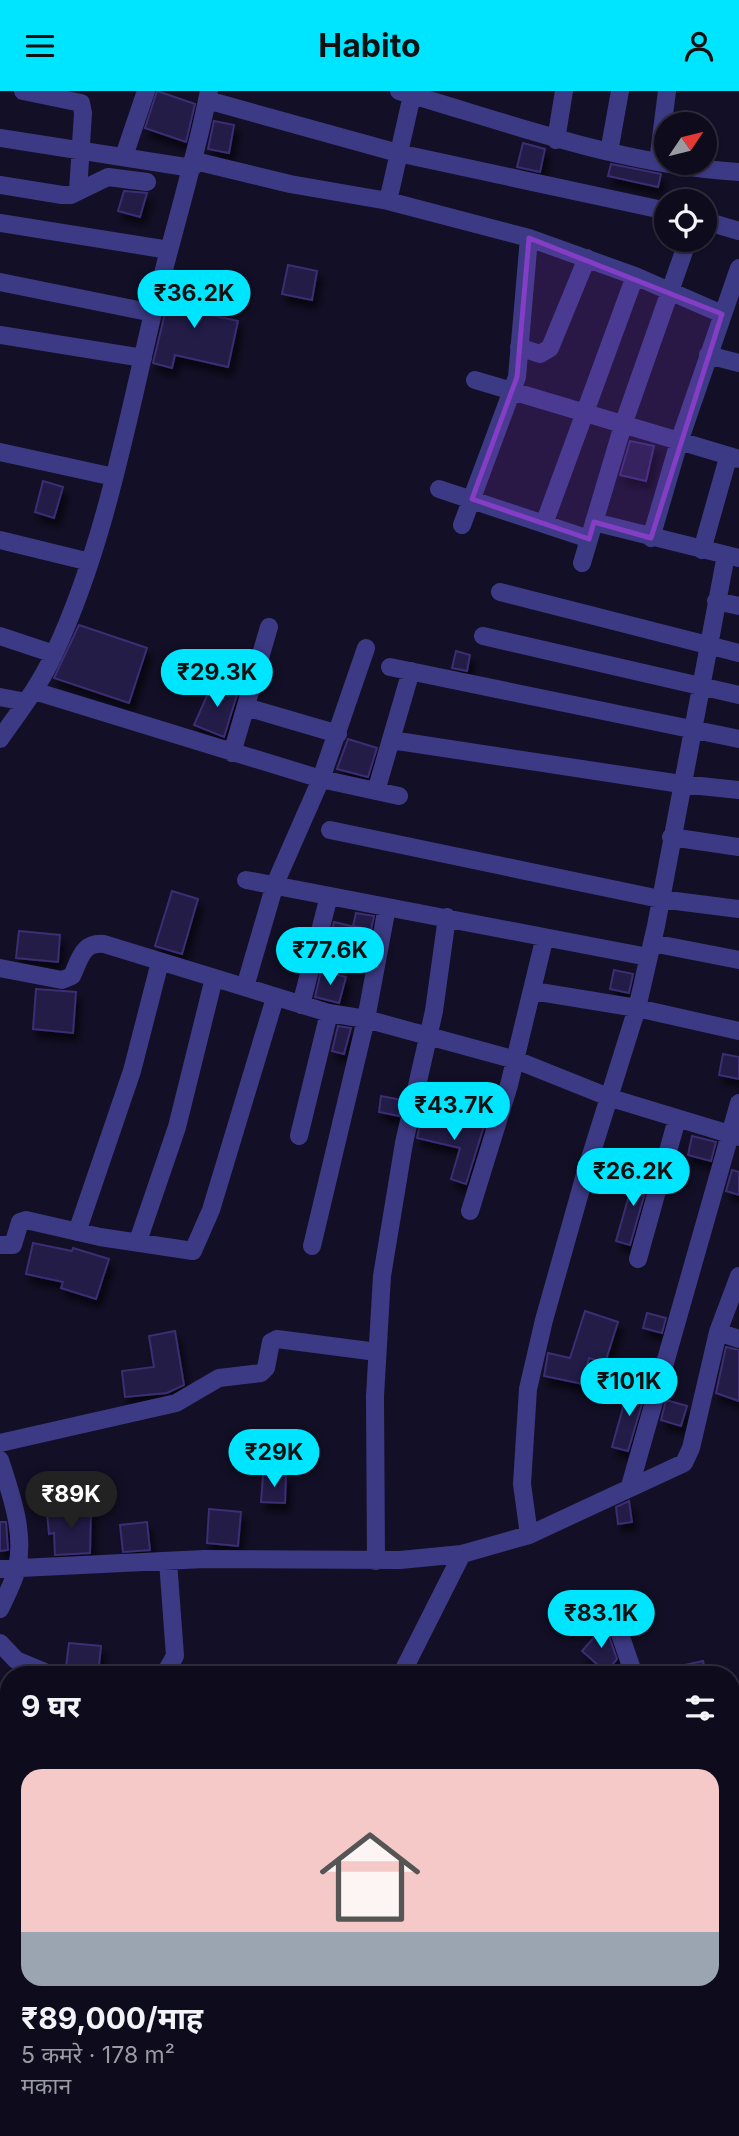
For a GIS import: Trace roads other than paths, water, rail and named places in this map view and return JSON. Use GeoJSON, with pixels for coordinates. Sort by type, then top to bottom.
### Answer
{"type":"FeatureCollection","features":[{"type":"Feature","properties":{"kind":"street"},"geometry":{"type":"LineString","coordinates":[[23,91],[81,103],[83,113],[79,191]]}},
{"type":"Feature","properties":{"kind":"street"},"geometry":{"type":"LineString","coordinates":[[124,156],[146,91]]}},
{"type":"Feature","properties":{"kind":"street"},"geometry":{"type":"LineString","coordinates":[[556,140],[565,91]]}},
{"type":"Feature","properties":{"kind":"street"},"geometry":{"type":"LineString","coordinates":[[609,152],[620,91]]}},
{"type":"Feature","properties":{"kind":"street"},"geometry":{"type":"LineString","coordinates":[[664,112],[667,91]]}},
{"type":"Feature","properties":{"kind":"street"},"geometry":{"type":"LineString","coordinates":[[388,201],[408,92],[556,140],[654,161]]}},
{"type":"Feature","properties":{"kind":"street"},"geometry":{"type":"LineString","coordinates":[[0,739],[30,697],[54,654],[90,562],[114,477],[208,95],[398,153],[654,208]]}},
{"type":"Feature","properties":{"kind":"street"},"geometry":{"type":"LineString","coordinates":[[0,138],[193,164],[388,201],[529,238],[587,257],[722,314]]}},
{"type":"Feature","properties":{"kind":"street"},"geometry":{"type":"LineString","coordinates":[[718,171],[739,172]]}},
{"type":"Feature","properties":{"kind":"street"},"geometry":{"type":"LineString","coordinates":[[0,185],[62,195],[79,191],[108,177],[147,182]]}},
{"type":"Feature","properties":{"kind":"street"},"geometry":{"type":"LineString","coordinates":[[0,223],[169,250]]}},
{"type":"Feature","properties":{"kind":"street"},"geometry":{"type":"LineString","coordinates":[[717,225],[739,231]]}},
{"type":"Feature","properties":{"kind":"street"},"geometry":{"type":"LineString","coordinates":[[462,525],[512,391],[529,238]]}},
{"type":"Feature","properties":{"kind":"street"},"geometry":{"type":"LineString","coordinates":[[582,563],[623,425],[684,252]]}},
{"type":"Feature","properties":{"kind":"street"},"geometry":{"type":"LineString","coordinates":[[519,347],[540,354],[550,348],[587,257]]}},
{"type":"Feature","properties":{"kind":"street"},"geometry":{"type":"LineString","coordinates":[[651,538],[679,442],[739,268]]}},
{"type":"Feature","properties":{"kind":"street"},"geometry":{"type":"LineString","coordinates":[[544,524],[635,276]]}},
{"type":"Feature","properties":{"kind":"street"},"geometry":{"type":"LineString","coordinates":[[0,282],[153,313]]}},
{"type":"Feature","properties":{"kind":"street"},"geometry":{"type":"LineString","coordinates":[[0,335],[143,358]]}},
{"type":"Feature","properties":{"kind":"street"},"geometry":{"type":"LineString","coordinates":[[708,355],[739,363]]}},
{"type":"Feature","properties":{"kind":"street"},"geometry":{"type":"LineString","coordinates":[[475,380],[734,458],[702,550]]}},
{"type":"Feature","properties":{"kind":"street"},"geometry":{"type":"LineString","coordinates":[[0,453],[114,477]]}},
{"type":"Feature","properties":{"kind":"street"},"geometry":{"type":"LineString","coordinates":[[439,489],[544,524],[651,538],[732,557],[716,601],[637,1008],[572,1221],[528,1389],[522,1485],[529,1535]]}},
{"type":"Feature","properties":{"kind":"street"},"geometry":{"type":"LineString","coordinates":[[0,540],[90,562]]}},
{"type":"Feature","properties":{"kind":"street"},"geometry":{"type":"LineString","coordinates":[[500,592],[707,647],[739,653]]}},
{"type":"Feature","properties":{"kind":"street"},"geometry":{"type":"LineString","coordinates":[[716,601],[739,606]]}},
{"type":"Feature","properties":{"kind":"street"},"geometry":{"type":"LineString","coordinates":[[232,753],[270,627]]}},
{"type":"Feature","properties":{"kind":"street"},"geometry":{"type":"LineString","coordinates":[[0,636],[54,654]]}},
{"type":"Feature","properties":{"kind":"street"},"geometry":{"type":"LineString","coordinates":[[484,636],[699,688],[739,695]]}},
{"type":"Feature","properties":{"kind":"street"},"geometry":{"type":"LineString","coordinates":[[244,987],[275,884],[321,779],[366,648]]}},
{"type":"Feature","properties":{"kind":"street"},"geometry":{"type":"LineString","coordinates":[[390,667],[739,739]]}},
{"type":"Feature","properties":{"kind":"street"},"geometry":{"type":"LineString","coordinates":[[376,791],[411,671]]}},
{"type":"Feature","properties":{"kind":"street"},"geometry":{"type":"LineString","coordinates":[[0,697],[30,697],[321,779],[399,796]]}},
{"type":"Feature","properties":{"kind":"street"},"geometry":{"type":"LineString","coordinates":[[246,707],[338,734]]}},
{"type":"Feature","properties":{"kind":"street"},"geometry":{"type":"LineString","coordinates":[[391,740],[681,785],[739,790]]}},
{"type":"Feature","properties":{"kind":"street"},"geometry":{"type":"LineString","coordinates":[[330,830],[660,899],[739,909]]}},
{"type":"Feature","properties":{"kind":"street"},"geometry":{"type":"LineString","coordinates":[[671,837],[739,847]]}},
{"type":"Feature","properties":{"kind":"street"},"geometry":{"type":"LineString","coordinates":[[246,880],[447,917],[544,940],[739,960]]}},
{"type":"Feature","properties":{"kind":"street"},"geometry":{"type":"LineString","coordinates":[[301,1005],[329,896]]}},
{"type":"Feature","properties":{"kind":"street"},"geometry":{"type":"LineString","coordinates":[[312,1246],[366,1019],[387,907]]}},
{"type":"Feature","properties":{"kind":"street"},"geometry":{"type":"LineString","coordinates":[[376,1561],[377,1352],[382,1276],[404,1143],[429,1037],[447,917]]}},
{"type":"Feature","properties":{"kind":"street"},"geometry":{"type":"LineString","coordinates":[[470,1211],[516,1060],[544,940]]}},
{"type":"Feature","properties":{"kind":"street"},"geometry":{"type":"LineString","coordinates":[[0,968],[62,980],[72,976],[83,950],[98,943],[329,1013],[366,1019],[516,1060],[611,1097],[734,1136]]}},
{"type":"Feature","properties":{"kind":"street"},"geometry":{"type":"LineString","coordinates":[[77,1232],[132,1071],[160,962]]}},
{"type":"Feature","properties":{"kind":"street"},"geometry":{"type":"LineString","coordinates":[[138,1241],[177,1128],[214,978]]}},
{"type":"Feature","properties":{"kind":"street"},"geometry":{"type":"LineString","coordinates":[[533,991],[637,1008],[739,1031]]}},
{"type":"Feature","properties":{"kind":"street"},"geometry":{"type":"LineString","coordinates":[[0,1245],[13,1245],[19,1224],[23,1221],[193,1251],[198,1245],[275,997]]}},
{"type":"Feature","properties":{"kind":"street"},"geometry":{"type":"LineString","coordinates":[[299,1136],[329,1013]]}},
{"type":"Feature","properties":{"kind":"street"},"geometry":{"type":"LineString","coordinates":[[630,1486],[734,1136],[739,1103]]}},
{"type":"Feature","properties":{"kind":"street"},"geometry":{"type":"LineString","coordinates":[[638,1259],[677,1119]]}},
{"type":"Feature","properties":{"kind":"street"},"geometry":{"type":"LineString","coordinates":[[8,1569],[168,1561],[376,1561],[462,1554],[529,1535],[630,1486],[677,1468],[688,1457],[718,1332],[739,1276]]}},
{"type":"Feature","properties":{"kind":"street"},"geometry":{"type":"LineString","coordinates":[[718,1332],[739,1339]]}},
{"type":"Feature","properties":{"kind":"street"},"geometry":{"type":"LineString","coordinates":[[0,1443],[176,1403],[219,1378],[261,1373],[266,1368],[271,1342],[277,1339],[377,1352]]}},
{"type":"Feature","properties":{"kind":"street"},"geometry":{"type":"LineString","coordinates":[[0,1460],[17,1522],[0,1609]]}},
{"type":"Feature","properties":{"kind":"street"},"geometry":{"type":"LineString","coordinates":[[406,1666],[462,1554]]}},
{"type":"Feature","properties":{"kind":"street"},"geometry":{"type":"LineString","coordinates":[[168,1561],[175,1655],[169,1666]]}},
{"type":"Feature","properties":{"kind":"street"},"geometry":{"type":"LineString","coordinates":[[610,1605],[631,1666]]}},
{"type":"Feature","properties":{"kind":"street"},"geometry":{"type":"LineString","coordinates":[[0,1643],[16,1660],[30,1666]]}}]}
